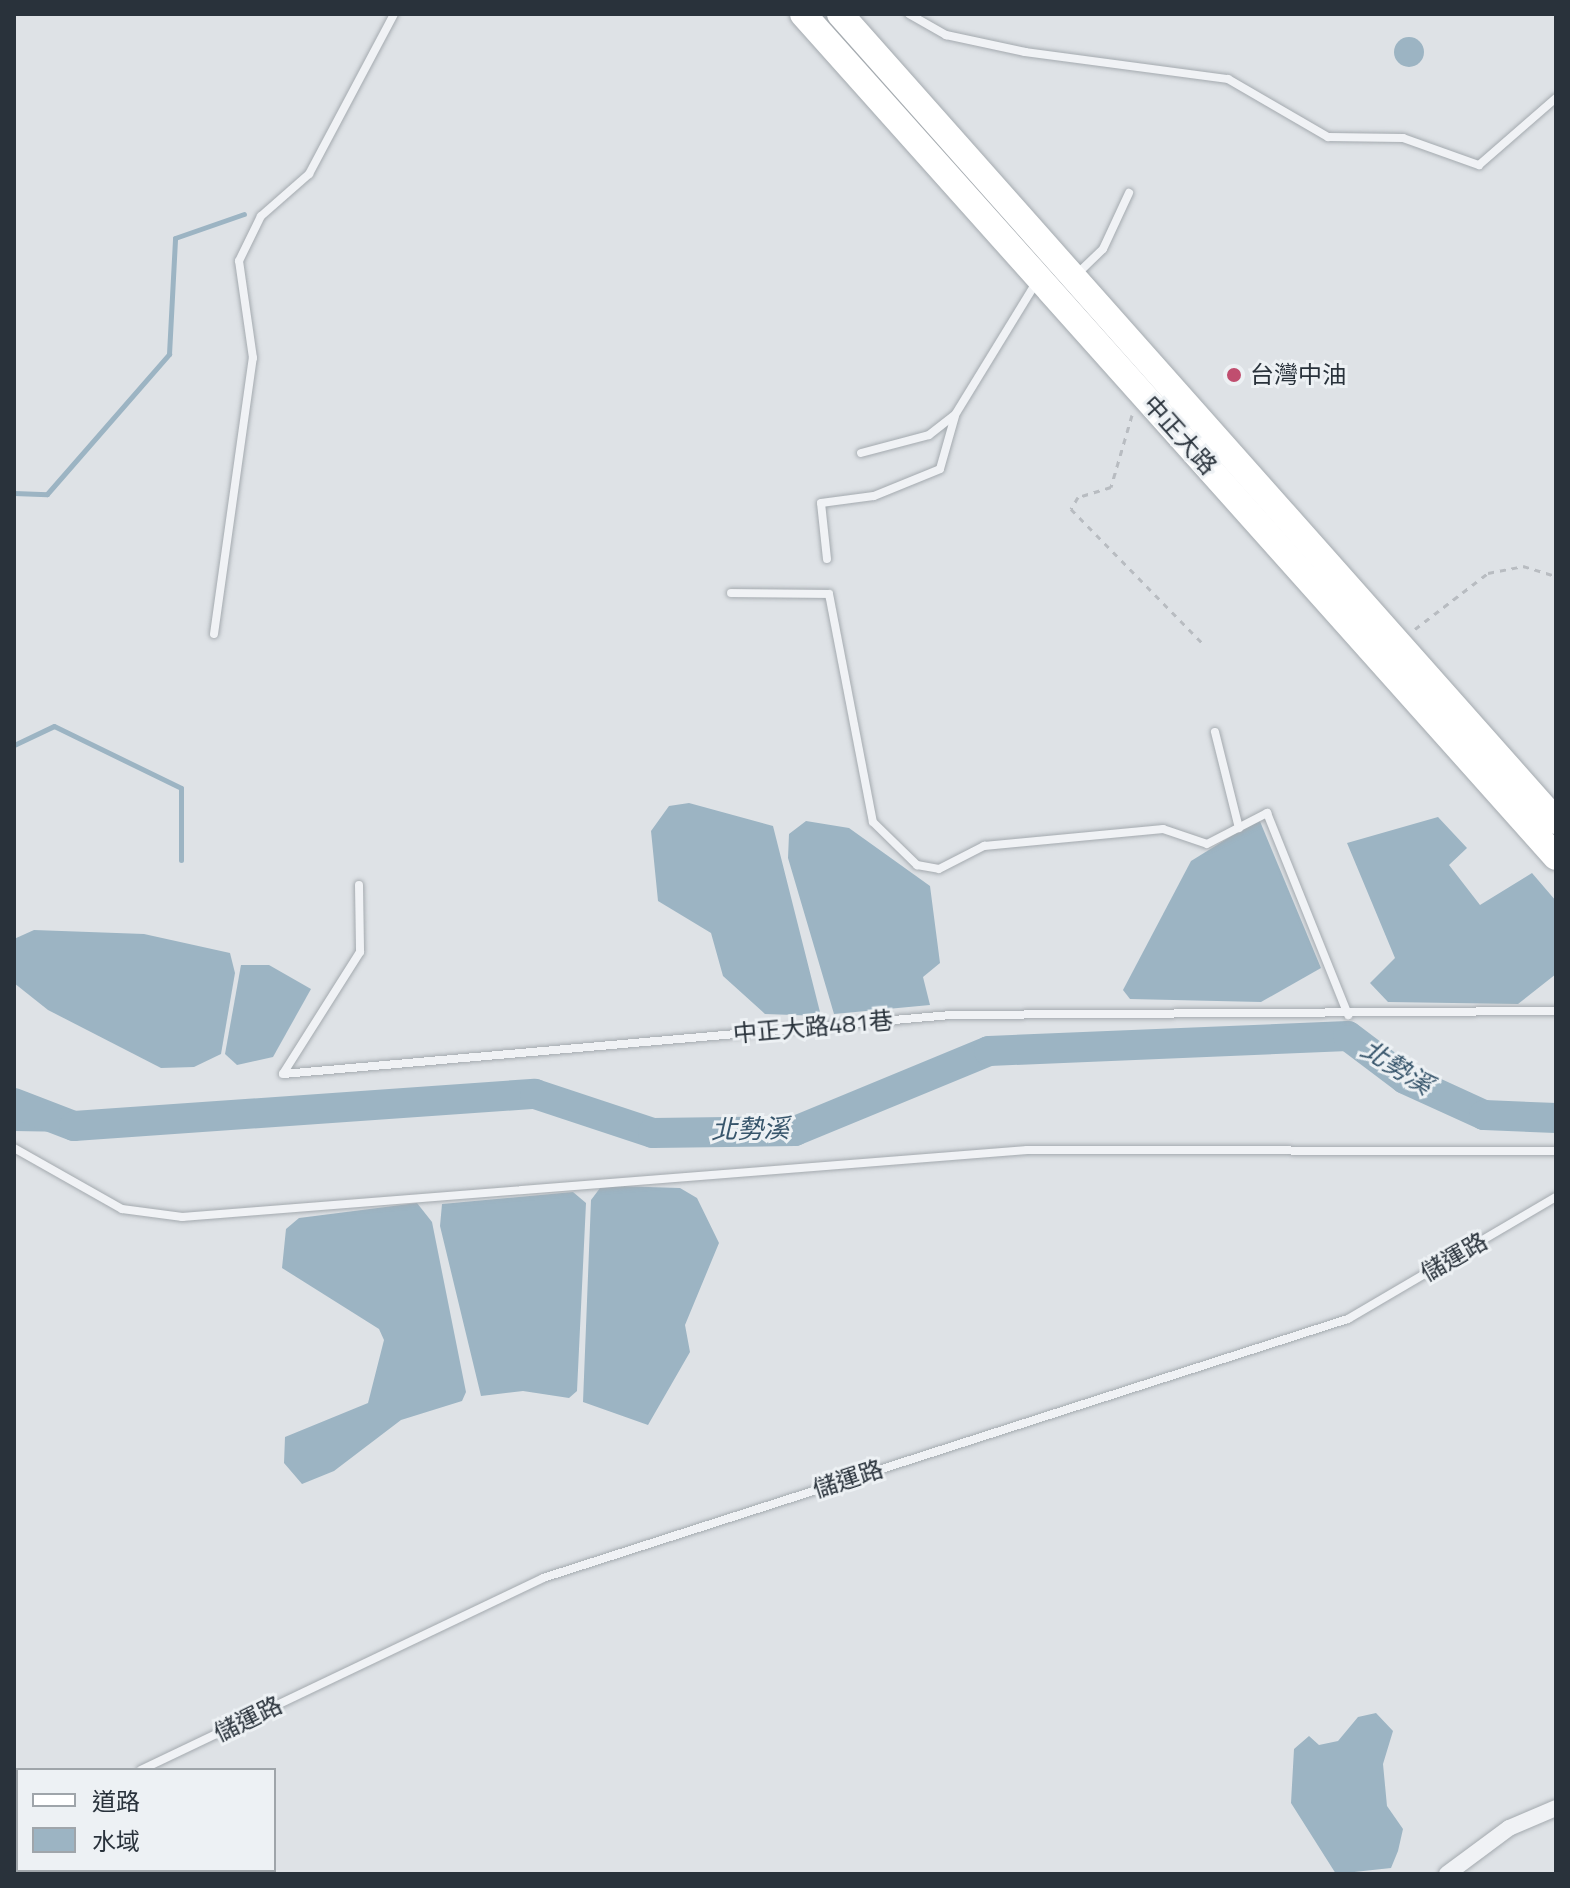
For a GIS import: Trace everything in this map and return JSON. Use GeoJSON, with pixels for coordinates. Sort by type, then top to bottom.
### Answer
{"type":"FeatureCollection","features":[{"type":"Feature","properties":{"kind":"main road","name":"中正大路"},"geometry":{"type":"LineString","coordinates":[[803,14],[1037,283],[1144,395],[1191,430],[1400,641],[1556,821]]}},
{"type":"Feature","properties":{"kind":"main road","name":"中正大路"},"geometry":{"type":"LineString","coordinates":[[840,14],[1072,279],[1191,430],[1556,857]]}},
{"type":"Feature","properties":{"kind":"street"},"geometry":{"type":"LineString","coordinates":[[1447,1874],[1509,1828],[1556,1808]]}},
{"type":"Feature","properties":{"kind":"lane"},"geometry":{"type":"LineString","coordinates":[[214,634],[253,358],[239,261],[261,216],[309,174],[394,14]]}},
{"type":"Feature","properties":{"kind":"lane"},"geometry":{"type":"LineString","coordinates":[[909,14],[946,35],[1025,52],[1228,79],[1328,137],[1403,138],[1479,165],[1556,98]]}},
{"type":"Feature","properties":{"kind":"lane"},"geometry":{"type":"LineString","coordinates":[[1072,279],[1103,249],[1129,193]]}},
{"type":"Feature","properties":{"kind":"lane"},"geometry":{"type":"LineString","coordinates":[[827,559],[821,503],[874,496],[940,469],[955,415],[1037,283]]}},
{"type":"Feature","properties":{"kind":"lane"},"geometry":{"type":"LineString","coordinates":[[861,453],[929,435],[955,415]]}},
{"type":"Feature","properties":{"kind":"lane"},"geometry":{"type":"LineString","coordinates":[[731,593],[829,594],[873,822],[917,865],[939,869],[984,846],[1163,829],[1207,844],[1267,813],[1348,1015]]}},
{"type":"Feature","properties":{"kind":"lane"},"geometry":{"type":"LineString","coordinates":[[1215,732],[1239,828]]}},
{"type":"Feature","properties":{"kind":"lane","name":"中正大路481巷"},"geometry":{"type":"LineString","coordinates":[[359,885],[360,952],[283,1074],[950,1015],[1348,1015],[1556,1011]]}},
{"type":"Feature","properties":{"kind":"lane"},"geometry":{"type":"LineString","coordinates":[[14,1148],[122,1209],[182,1217],[1027,1150],[1556,1151]]}},
{"type":"Feature","properties":{"kind":"lane","name":"儲運路"},"geometry":{"type":"LineString","coordinates":[[145,1768],[543,1578],[1348,1319],[1556,1197]]}},
{"type":"Feature","properties":{"kind":"path"},"geometry":{"type":"LineString","coordinates":[[1144,395],[1121,432],[1111,487],[1078,497],[1071,509],[1203,644]]}},
{"type":"Feature","properties":{"kind":"path"},"geometry":{"type":"LineString","coordinates":[[1400,641],[1488,573],[1523,566],[1556,576]]}},
{"type":"Feature","properties":{"kind":"water"},"geometry":{"type":"Polygon","coordinates":[[[1409,37],[1420,41],[1424,52],[1420,63],[1409,67],[1398,63],[1394,52],[1398,41],[1409,37]]]}},
{"type":"Feature","properties":{"kind":"water"},"geometry":{"type":"Polygon","coordinates":[[[689,803],[773,826],[821,1016],[765,1014],[723,976],[711,933],[658,901],[651,831],[669,806],[689,803]]]}},
{"type":"Feature","properties":{"kind":"water"},"geometry":{"type":"Polygon","coordinates":[[[1438,817],[1467,848],[1449,865],[1480,905],[1532,873],[1556,901],[1556,974],[1518,1004],[1388,1002],[1370,983],[1395,958],[1347,843],[1438,817]]]}},
{"type":"Feature","properties":{"kind":"water"},"geometry":{"type":"Polygon","coordinates":[[[1259,819],[1321,968],[1261,1002],[1130,999],[1123,990],[1191,861],[1259,819]]]}},
{"type":"Feature","properties":{"kind":"water"},"geometry":{"type":"Polygon","coordinates":[[[806,821],[849,828],[930,886],[940,963],[923,977],[930,1005],[834,1014],[788,858],[789,834],[806,821]]]}},
{"type":"Feature","properties":{"kind":"water"},"geometry":{"type":"Polygon","coordinates":[[[34,930],[144,934],[230,953],[235,973],[221,1054],[194,1067],[161,1068],[48,1010],[14,983],[14,939],[34,930]]]}},
{"type":"Feature","properties":{"kind":"water"},"geometry":{"type":"Polygon","coordinates":[[[241,965],[269,965],[311,989],[273,1057],[237,1065],[225,1054],[241,965]]]}},
{"type":"Feature","properties":{"kind":"water"},"geometry":{"type":"Polygon","coordinates":[[[75,1113],[73,1132],[14,1131],[14,1117],[42,1126],[75,1113]]]}},
{"type":"Feature","properties":{"kind":"water"},"geometry":{"type":"Polygon","coordinates":[[[600,1188],[680,1188],[697,1198],[719,1243],[685,1325],[690,1352],[648,1425],[583,1402],[591,1200],[600,1188]]]}},
{"type":"Feature","properties":{"kind":"water"},"geometry":{"type":"Polygon","coordinates":[[[573,1192],[586,1203],[577,1391],[569,1398],[523,1391],[481,1396],[440,1226],[442,1204],[573,1192]]]}},
{"type":"Feature","properties":{"kind":"water"},"geometry":{"type":"Polygon","coordinates":[[[417,1203],[432,1222],[466,1392],[462,1401],[401,1420],[334,1471],[302,1484],[284,1463],[285,1437],[368,1403],[384,1340],[379,1329],[282,1268],[286,1229],[299,1218],[417,1203]]]}},
{"type":"Feature","properties":{"kind":"water"},"geometry":{"type":"Polygon","coordinates":[[[1376,1713],[1393,1731],[1383,1764],[1387,1806],[1403,1829],[1398,1851],[1391,1868],[1336,1874],[1291,1803],[1294,1749],[1309,1736],[1319,1745],[1338,1741],[1358,1717],[1376,1713]]]}},
{"type":"Feature","properties":{"kind":"waterway"},"geometry":{"type":"LineString","coordinates":[[14,493],[47,494],[169,354],[175,238],[244,214]]}},
{"type":"Feature","properties":{"kind":"waterway"},"geometry":{"type":"LineString","coordinates":[[14,745],[54,726],[181,788],[181,860]]}},
{"type":"Feature","properties":{"kind":"waterway","name":"北勢溪"},"geometry":{"type":"LineString","coordinates":[[14,1103],[74,1126],[535,1094],[653,1133],[795,1131],[989,1051],[1348,1036],[1405,1079],[1484,1115],[1556,1118]]}},
{"type":"Feature","properties":{"kind":"place","name":"台灣中油"},"geometry":{"type":"Point","coordinates":[1234,375]}}]}
